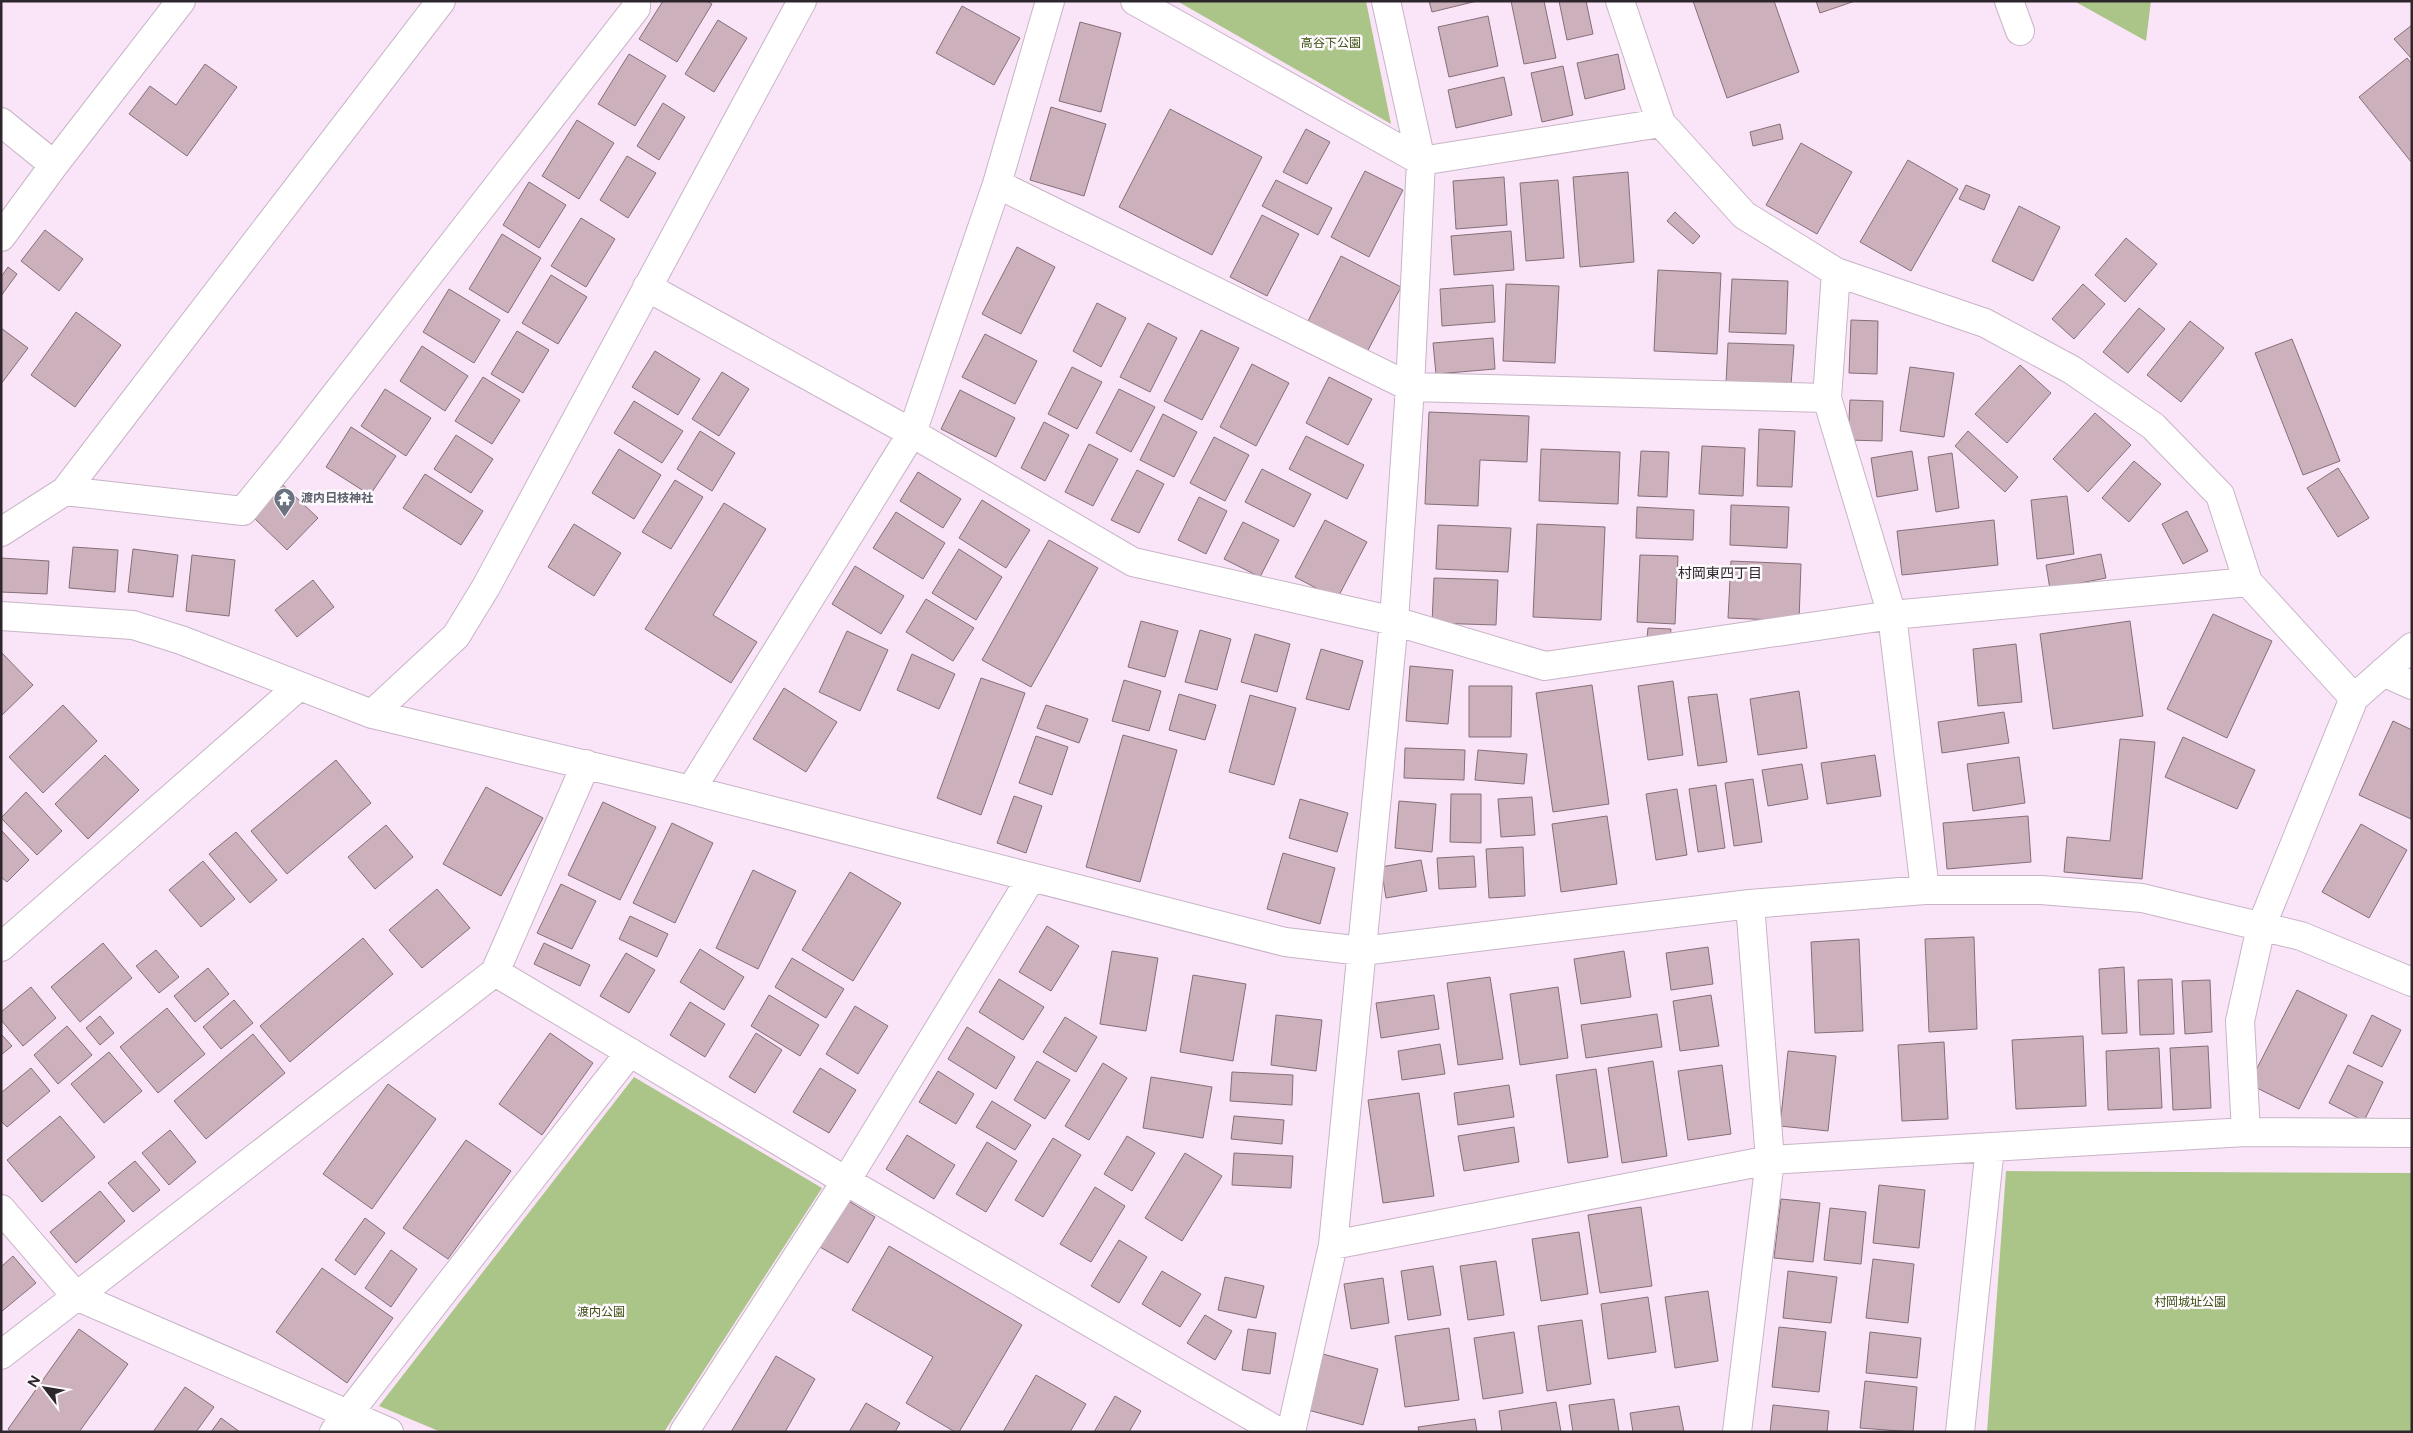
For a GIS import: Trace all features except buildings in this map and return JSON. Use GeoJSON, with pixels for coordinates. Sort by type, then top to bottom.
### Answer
{"type":"FeatureCollection","features":[{"type":"Feature","properties":{"kind":"street"},"geometry":{"type":"LineString","coordinates":[[1,238],[54,165],[181,1]]}},
{"type":"Feature","properties":{"kind":"street"},"geometry":{"type":"LineString","coordinates":[[1,532],[65,491],[442,1]]}},
{"type":"Feature","properties":{"kind":"street"},"geometry":{"type":"LineString","coordinates":[[65,491],[243,511],[304,437],[630,16],[636,8],[636,1]]}},
{"type":"Feature","properties":{"kind":"street"},"geometry":{"type":"LineString","coordinates":[[372,714],[456,636],[486,587],[802,1]]}},
{"type":"Feature","properties":{"kind":"street"},"geometry":{"type":"LineString","coordinates":[[691,790],[912,433],[997,184],[1050,1]]}},
{"type":"Feature","properties":{"kind":"street"},"geometry":{"type":"LineString","coordinates":[[1135,1],[1421,161],[1661,123]]}},
{"type":"Feature","properties":{"kind":"street"},"geometry":{"type":"LineString","coordinates":[[1291,1432],[1333,1245],[1394,621],[1410,387],[1421,161],[1386,1]]}},
{"type":"Feature","properties":{"kind":"street"},"geometry":{"type":"LineString","coordinates":[[1620,1],[1661,123],[1744,215],[1836,272],[1985,323],[2072,370],[2153,426],[2220,495],[2248,582],[2354,698]]}},
{"type":"Feature","properties":{"kind":"street"},"geometry":{"type":"LineString","coordinates":[[2009,1],[2020,31]]}},
{"type":"Feature","properties":{"kind":"street"},"geometry":{"type":"LineString","coordinates":[[1,122],[54,165]]}},
{"type":"Feature","properties":{"kind":"street"},"geometry":{"type":"LineString","coordinates":[[997,184],[1410,387],[1827,398]]}},
{"type":"Feature","properties":{"kind":"street"},"geometry":{"type":"LineString","coordinates":[[1836,272],[1827,398],[1892,615],[1925,890]]}},
{"type":"Feature","properties":{"kind":"street"},"geometry":{"type":"LineString","coordinates":[[647,287],[912,433],[1133,562],[1394,621],[1545,666],[1892,615],[2248,582]]}},
{"type":"Feature","properties":{"kind":"street"},"geometry":{"type":"LineString","coordinates":[[1,616],[133,624],[181,640],[298,687],[372,714],[691,790],[1284,942],[1362,951],[1750,904],[1925,890],[2041,890],[2142,898],[2301,936],[2412,982]]}},
{"type":"Feature","properties":{"kind":"street"},"geometry":{"type":"LineString","coordinates":[[2246,1132],[2240,1021],[2261,927],[2354,698],[2412,647]]}},
{"type":"Feature","properties":{"kind":"street"},"geometry":{"type":"LineString","coordinates":[[2383,672],[2412,685]]}},
{"type":"Feature","properties":{"kind":"street"},"geometry":{"type":"LineString","coordinates":[[1,947],[298,687]]}},
{"type":"Feature","properties":{"kind":"street"},"geometry":{"type":"LineString","coordinates":[[1,1355],[495,972],[586,764]]}},
{"type":"Feature","properties":{"kind":"street"},"geometry":{"type":"LineString","coordinates":[[684,1432],[846,1181],[1030,878]]}},
{"type":"Feature","properties":{"kind":"street"},"geometry":{"type":"LineString","coordinates":[[1737,1432],[1770,1160],[1750,904]]}},
{"type":"Feature","properties":{"kind":"street"},"geometry":{"type":"LineString","coordinates":[[495,972],[846,1181],[1279,1432]]}},
{"type":"Feature","properties":{"kind":"street"},"geometry":{"type":"LineString","coordinates":[[340,1423],[630,1052]]}},
{"type":"Feature","properties":{"kind":"street"},"geometry":{"type":"LineString","coordinates":[[1333,1245],[1770,1160],[2246,1132],[2412,1134]]}},
{"type":"Feature","properties":{"kind":"street"},"geometry":{"type":"LineString","coordinates":[[1960,1432],[1990,1147]]}},
{"type":"Feature","properties":{"kind":"street"},"geometry":{"type":"LineString","coordinates":[[1,1209],[76,1296],[340,1423],[389,1432]]}},
{"type":"Feature","properties":{"kind":"green space","name":"高谷下公園"},"geometry":{"type":"Polygon","coordinates":[[[1177,1],[1366,1],[1391,124],[1177,1]]]}},
{"type":"Feature","properties":{"kind":"green space"},"geometry":{"type":"Polygon","coordinates":[[[2074,1],[2151,1],[2146,41],[2074,1]]]}},
{"type":"Feature","properties":{"kind":"green space","name":"渡内公園"},"geometry":{"type":"Polygon","coordinates":[[[634,1077],[822,1188],[664,1432],[441,1432],[379,1406],[634,1077]]]}},
{"type":"Feature","properties":{"kind":"green space","name":"村岡城址公園"},"geometry":{"type":"Polygon","coordinates":[[[2006,1171],[2412,1173],[2412,1432],[1987,1432],[2006,1171]]]}},
{"type":"Feature","properties":{"kind":"place","name":"渡内日枝神社"},"geometry":{"type":"Point","coordinates":[285,517]}},
{"type":"Feature","properties":{"kind":"district","name":"村岡東四丁目"},"geometry":{"type":"Point","coordinates":[1720,573]}}]}
